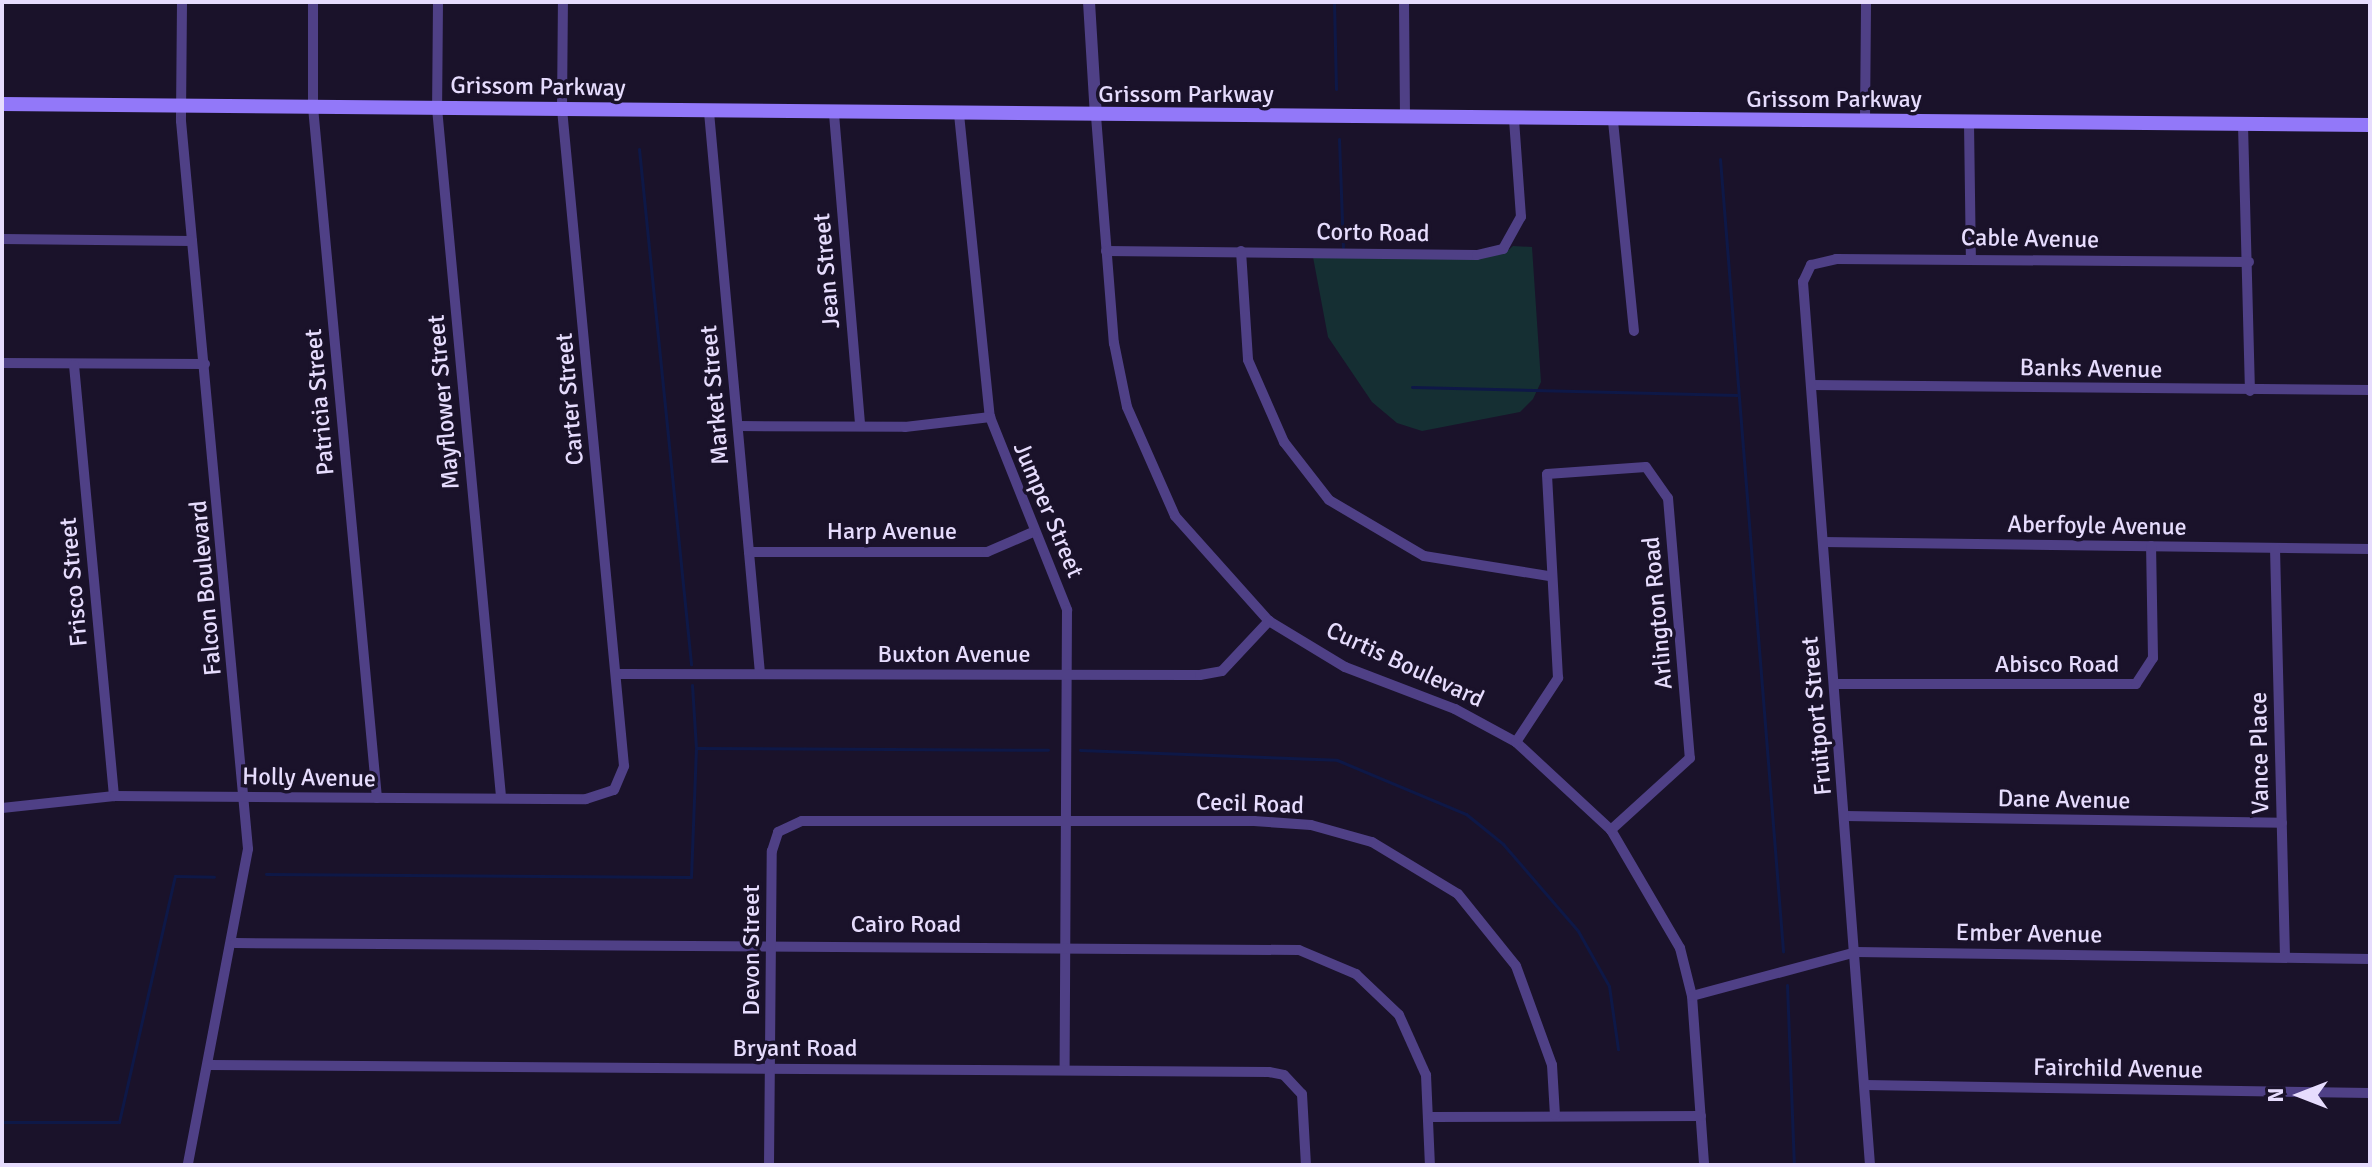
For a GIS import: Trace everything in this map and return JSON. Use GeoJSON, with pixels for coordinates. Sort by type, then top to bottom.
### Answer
{"type":"FeatureCollection","features":[{"type":"Feature","properties":{"kind":"main road","name":"Grissom Parkway"},"geometry":{"type":"LineString","coordinates":[[2,104],[1613,121],[2370,125]]}},
{"type":"Feature","properties":{"kind":"street","name":"Falcon Boulevard"},"geometry":{"type":"LineString","coordinates":[[182,2],[180,105],[245,797],[246,885],[188,1165]]}},
{"type":"Feature","properties":{"kind":"street","name":"Patricia Street"},"geometry":{"type":"LineString","coordinates":[[313,2],[313,107],[377,798]]}},
{"type":"Feature","properties":{"kind":"street","name":"Mayflower Street"},"geometry":{"type":"LineString","coordinates":[[438,2],[437,108],[501,797]]}},
{"type":"Feature","properties":{"kind":"street","name":"Carter Street"},"geometry":{"type":"LineString","coordinates":[[563,2],[562,109],[624,766],[614,790]]}},
{"type":"Feature","properties":{"kind":"street","name":"Curtis Boulevard"},"geometry":{"type":"LineString","coordinates":[[1089,2],[1114,343],[1149,468],[1212,564],[1269,621],[1345,667],[1455,709],[1516,742],[1611,830],[1662,911],[1692,996],[1704,1165]]}},
{"type":"Feature","properties":{"kind":"street"},"geometry":{"type":"LineString","coordinates":[[1404,2],[1405,118]]}},
{"type":"Feature","properties":{"kind":"street"},"geometry":{"type":"LineString","coordinates":[[1865,121],[1866,2]]}},
{"type":"Feature","properties":{"kind":"street","name":"Market Street"},"geometry":{"type":"LineString","coordinates":[[709,112],[760,674]]}},
{"type":"Feature","properties":{"kind":"street","name":"Jean Street"},"geometry":{"type":"LineString","coordinates":[[834,114],[860,425]]}},
{"type":"Feature","properties":{"kind":"street","name":"Jumper Street"},"geometry":{"type":"LineString","coordinates":[[959,114],[990,417],[1031,533],[1067,610],[1065,1068]]}},
{"type":"Feature","properties":{"kind":"street","name":"Corto Road"},"geometry":{"type":"LineString","coordinates":[[1106,251],[1477,255],[1503,249],[1521,217],[1514,120]]}},
{"type":"Feature","properties":{"kind":"street"},"geometry":{"type":"LineString","coordinates":[[1613,121],[1634,331]]}},
{"type":"Feature","properties":{"kind":"street"},"geometry":{"type":"LineString","coordinates":[[1969,123],[1971,258]]}},
{"type":"Feature","properties":{"kind":"street"},"geometry":{"type":"LineString","coordinates":[[2243,125],[2250,391]]}},
{"type":"Feature","properties":{"kind":"street"},"geometry":{"type":"LineString","coordinates":[[2,239],[192,241]]}},
{"type":"Feature","properties":{"kind":"street"},"geometry":{"type":"LineString","coordinates":[[1241,251],[1248,360],[1284,442],[1329,500],[1424,556],[1549,576],[1558,678],[1516,742]]}},
{"type":"Feature","properties":{"kind":"street","name":"Cable Avenue"},"geometry":{"type":"LineString","coordinates":[[1811,265],[1971,258],[2249,262]]}},
{"type":"Feature","properties":{"kind":"street","name":"Fruitport Street"},"geometry":{"type":"LineString","coordinates":[[1811,265],[1803,282],[1870,1165]]}},
{"type":"Feature","properties":{"kind":"street"},"geometry":{"type":"LineString","coordinates":[[2,363],[205,364]]}},
{"type":"Feature","properties":{"kind":"street","name":"Frisco Street"},"geometry":{"type":"LineString","coordinates":[[74,365],[114,796]]}},
{"type":"Feature","properties":{"kind":"street","name":"Banks Avenue"},"geometry":{"type":"LineString","coordinates":[[1811,385],[2370,390]]}},
{"type":"Feature","properties":{"kind":"street"},"geometry":{"type":"LineString","coordinates":[[738,426],[860,425],[990,417]]}},
{"type":"Feature","properties":{"kind":"street","name":"Arlington Road"},"geometry":{"type":"LineString","coordinates":[[1549,576],[1547,474],[1646,467],[1668,498],[1690,758],[1611,830]]}},
{"type":"Feature","properties":{"kind":"street","name":"Harp Avenue"},"geometry":{"type":"LineString","coordinates":[[749,552],[987,552],[1031,533]]}},
{"type":"Feature","properties":{"kind":"street","name":"Aberfoyle Avenue"},"geometry":{"type":"LineString","coordinates":[[1823,542],[2370,549]]}},
{"type":"Feature","properties":{"kind":"street","name":"Abisco Road"},"geometry":{"type":"LineString","coordinates":[[1834,684],[2136,684],[2153,658],[2151,546]]}},
{"type":"Feature","properties":{"kind":"street","name":"Vance Place"},"geometry":{"type":"LineString","coordinates":[[2275,548],[2285,957]]}},
{"type":"Feature","properties":{"kind":"street","name":"Buxton Avenue"},"geometry":{"type":"LineString","coordinates":[[616,674],[1067,675],[1222,671],[1269,621]]}},
{"type":"Feature","properties":{"kind":"street","name":"Holly Avenue"},"geometry":{"type":"LineString","coordinates":[[2,808],[114,796],[586,799],[614,790]]}},
{"type":"Feature","properties":{"kind":"street","name":"Dane Avenue"},"geometry":{"type":"LineString","coordinates":[[1845,816],[2282,823]]}},
{"type":"Feature","properties":{"kind":"street","name":"Cecil Road"},"geometry":{"type":"LineString","coordinates":[[778,832],[802,821],[1311,825],[1420,865],[1458,894],[1516,966],[1552,1065],[1555,1115]]}},
{"type":"Feature","properties":{"kind":"street","name":"Devon Street"},"geometry":{"type":"LineString","coordinates":[[769,1165],[778,832]]}},
{"type":"Feature","properties":{"kind":"street","name":"Cairo Road"},"geometry":{"type":"LineString","coordinates":[[235,943],[1266,947],[1333,961],[1399,1015],[1426,1075],[1432,1117],[1430,1165]]}},
{"type":"Feature","properties":{"kind":"street","name":"Ember Avenue"},"geometry":{"type":"LineString","coordinates":[[1692,996],[1856,952],[2370,959]]}},
{"type":"Feature","properties":{"kind":"street","name":"Bryant Road"},"geometry":{"type":"LineString","coordinates":[[208,1065],[1065,1068],[1284,1075],[1302,1094],[1306,1165]]}},
{"type":"Feature","properties":{"kind":"street","name":"Fairchild Avenue"},"geometry":{"type":"LineString","coordinates":[[1865,1085],[2370,1093]]}},
{"type":"Feature","properties":{"kind":"street"},"geometry":{"type":"LineString","coordinates":[[1432,1117],[1701,1116]]}},
{"type":"Feature","properties":{"kind":"green space"},"geometry":{"type":"Polygon","coordinates":[[[1513,246],[1532,247],[1541,382],[1533,399],[1520,412],[1422,431],[1397,423],[1372,402],[1328,337],[1313,257],[1504,254],[1513,246]]]}},
{"type":"Feature","properties":{"kind":"waterway"},"geometry":{"type":"LineString","coordinates":[[1334,2],[1336,89]]}},
{"type":"Feature","properties":{"kind":"waterway"},"geometry":{"type":"LineString","coordinates":[[1339,139],[1343,247]]}},
{"type":"Feature","properties":{"kind":"waterway"},"geometry":{"type":"LineString","coordinates":[[639,149],[691,664]]}},
{"type":"Feature","properties":{"kind":"waterway"},"geometry":{"type":"LineString","coordinates":[[1720,159],[1783,951]]}},
{"type":"Feature","properties":{"kind":"waterway"},"geometry":{"type":"LineString","coordinates":[[1412,387],[1737,395]]}},
{"type":"Feature","properties":{"kind":"waterway"},"geometry":{"type":"LineString","coordinates":[[692,685],[696,748]]}},
{"type":"Feature","properties":{"kind":"waterway"},"geometry":{"type":"LineString","coordinates":[[266,874],[691,877],[696,748],[1048,750]]}},
{"type":"Feature","properties":{"kind":"waterway"},"geometry":{"type":"LineString","coordinates":[[1080,750],[1337,760],[1466,814],[1503,844],[1578,931],[1609,986],[1618,1049]]}},
{"type":"Feature","properties":{"kind":"waterway"},"geometry":{"type":"LineString","coordinates":[[2,1122],[119,1122],[175,876],[214,877]]}},
{"type":"Feature","properties":{"kind":"waterway"},"geometry":{"type":"LineString","coordinates":[[1787,985],[1794,1165]]}}]}
